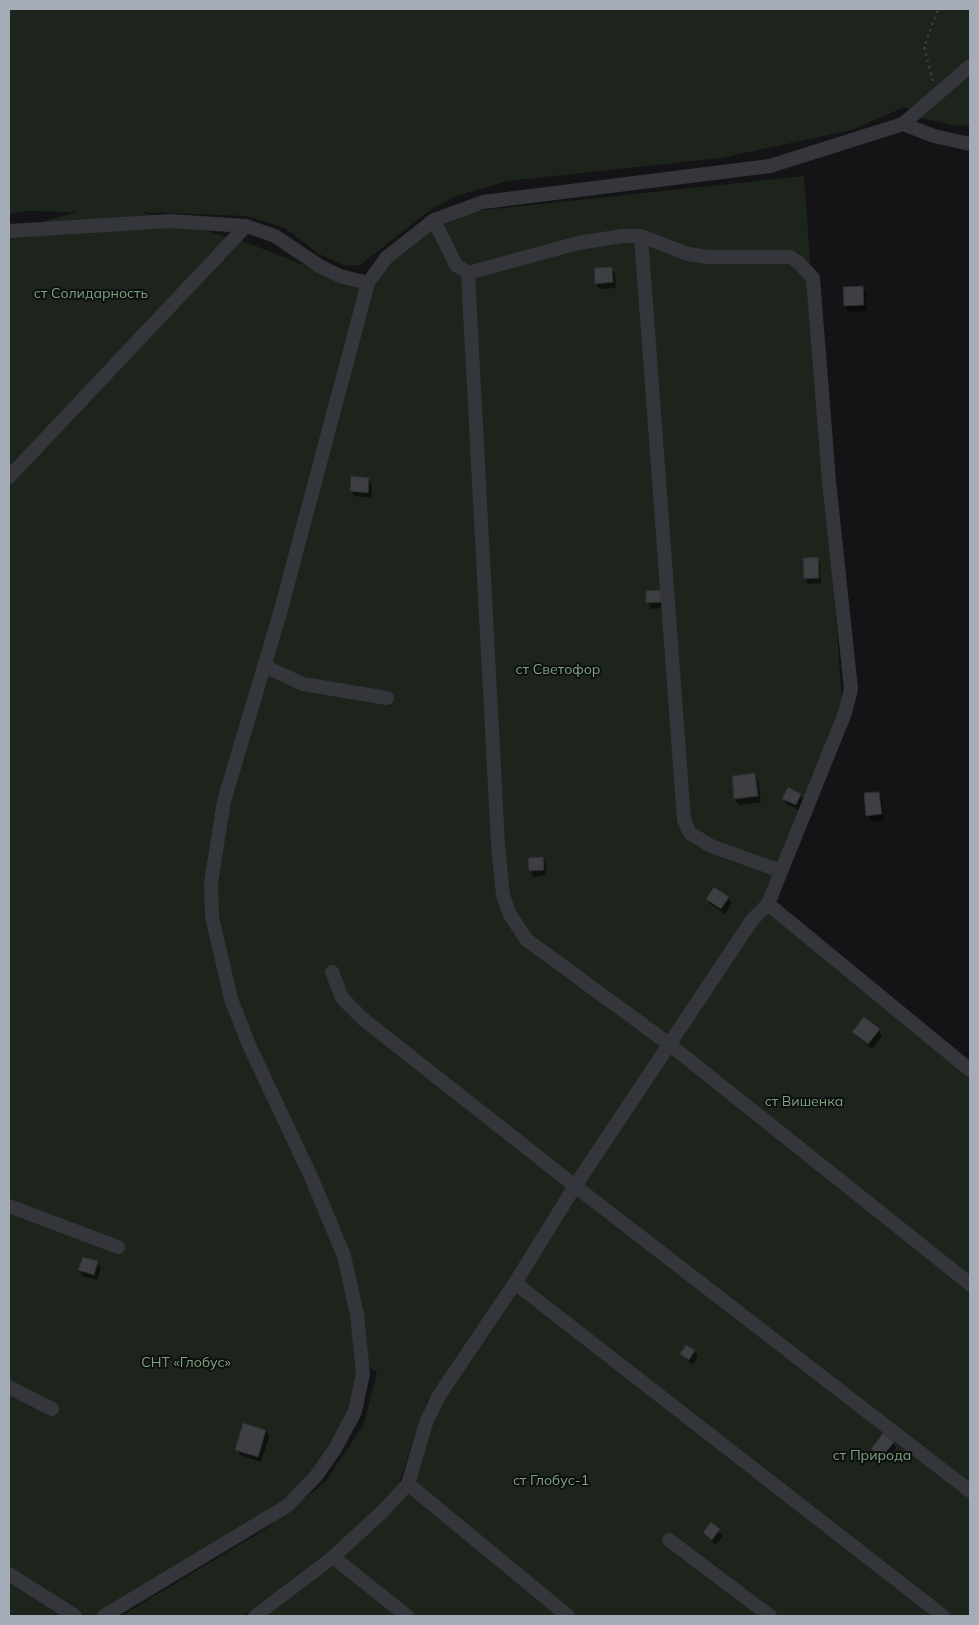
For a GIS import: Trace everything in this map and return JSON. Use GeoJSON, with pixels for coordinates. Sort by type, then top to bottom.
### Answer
{"type":"FeatureCollection","features":[{"type":"Feature","properties":{"kind":"street"},"geometry":{"type":"LineString","coordinates":[[104,1616],[287,1506],[316,1476],[335,1449],[355,1411],[363,1374],[357,1314],[344,1256],[312,1179],[250,1045],[231,999],[212,917],[211,883],[220,818],[264,666],[368,283],[386,258],[434,220],[483,202],[770,166],[904,124],[937,97],[970,66]]}},
{"type":"Feature","properties":{"kind":"street"},"geometry":{"type":"LineString","coordinates":[[904,124],[934,136],[970,144]]}},
{"type":"Feature","properties":{"kind":"street"},"geometry":{"type":"LineString","coordinates":[[255,1616],[333,1557],[382,1512],[408,1484],[426,1423],[438,1397],[515,1283],[575,1186],[752,920],[768,904],[845,712],[851,689],[828,481],[814,278],[799,263],[790,258],[769,256],[709,257],[688,254],[641,236],[623,236],[578,243],[468,273],[456,266],[434,220]]}},
{"type":"Feature","properties":{"kind":"street"},"geometry":{"type":"LineString","coordinates":[[9,231],[170,221],[246,226],[275,236],[321,267],[340,276],[368,283]]}},
{"type":"Feature","properties":{"kind":"street"},"geometry":{"type":"LineString","coordinates":[[9,477],[246,226]]}},
{"type":"Feature","properties":{"kind":"street"},"geometry":{"type":"LineString","coordinates":[[641,236],[684,820],[690,833],[710,846],[782,871]]}},
{"type":"Feature","properties":{"kind":"street"},"geometry":{"type":"LineString","coordinates":[[468,273],[498,844],[503,895],[510,915],[527,940],[669,1044],[970,1284]]}},
{"type":"Feature","properties":{"kind":"street"},"geometry":{"type":"LineString","coordinates":[[264,666],[302,684],[387,698]]}},
{"type":"Feature","properties":{"kind":"street"},"geometry":{"type":"LineString","coordinates":[[768,904],[970,1070]]}},
{"type":"Feature","properties":{"kind":"street"},"geometry":{"type":"LineString","coordinates":[[332,972],[342,998],[363,1019],[575,1186],[970,1491]]}},
{"type":"Feature","properties":{"kind":"street"},"geometry":{"type":"LineString","coordinates":[[9,1206],[118,1247]]}},
{"type":"Feature","properties":{"kind":"street"},"geometry":{"type":"LineString","coordinates":[[515,1283],[943,1616]]}},
{"type":"Feature","properties":{"kind":"street"},"geometry":{"type":"LineString","coordinates":[[9,1387],[52,1409]]}},
{"type":"Feature","properties":{"kind":"street"},"geometry":{"type":"LineString","coordinates":[[408,1484],[568,1616]]}},
{"type":"Feature","properties":{"kind":"street"},"geometry":{"type":"LineString","coordinates":[[669,1540],[770,1616]]}},
{"type":"Feature","properties":{"kind":"street"},"geometry":{"type":"LineString","coordinates":[[333,1557],[407,1616]]}},
{"type":"Feature","properties":{"kind":"street"},"geometry":{"type":"LineString","coordinates":[[9,1574],[75,1616]]}},
{"type":"Feature","properties":{"kind":"path"},"geometry":{"type":"LineString","coordinates":[[937,97],[924,47],[938,9]]}},
{"type":"Feature","properties":{"kind":"green space"},"geometry":{"type":"Polygon","coordinates":[[[9,9],[970,9],[970,125],[958,126],[925,119],[904,107],[852,130],[721,158],[507,181],[456,196],[432,209],[360,265],[345,266],[319,254],[285,228],[246,216],[141,212],[245,242],[371,291],[400,246],[456,213],[804,176],[843,716],[768,900],[970,1068],[970,1616],[259,1616],[410,1487],[431,1401],[428,1399],[399,1483],[373,1512],[329,1551],[243,1616],[121,1616],[267,1528],[325,1482],[363,1426],[377,1372],[367,1367],[359,1421],[322,1480],[265,1526],[118,1616],[9,1616],[9,231],[77,212],[25,211],[9,214],[9,9]]]}},
{"type":"Feature","properties":{"kind":"building"},"geometry":{"type":"Polygon","coordinates":[[[612,267],[613,282],[595,284],[594,268],[612,267]]]}},
{"type":"Feature","properties":{"kind":"building"},"geometry":{"type":"Polygon","coordinates":[[[863,286],[864,305],[844,306],[843,287],[863,286]]]}},
{"type":"Feature","properties":{"kind":"building"},"geometry":{"type":"Polygon","coordinates":[[[351,476],[369,478],[368,493],[350,491],[351,476]]]}},
{"type":"Feature","properties":{"kind":"building"},"geometry":{"type":"Polygon","coordinates":[[[818,557],[819,578],[804,579],[803,558],[818,557]]]}},
{"type":"Feature","properties":{"kind":"building"},"geometry":{"type":"Polygon","coordinates":[[[661,590],[662,602],[646,603],[646,591],[661,590]]]}},
{"type":"Feature","properties":{"kind":"building"},"geometry":{"type":"Polygon","coordinates":[[[755,773],[758,796],[734,799],[732,776],[755,773]]]}},
{"type":"Feature","properties":{"kind":"building"},"geometry":{"type":"Polygon","coordinates":[[[788,787],[801,794],[796,805],[782,799],[788,787]]]}},
{"type":"Feature","properties":{"kind":"building"},"geometry":{"type":"Polygon","coordinates":[[[879,792],[882,814],[866,816],[864,793],[879,792]]]}},
{"type":"Feature","properties":{"kind":"building"},"geometry":{"type":"Polygon","coordinates":[[[543,857],[544,870],[529,871],[528,858],[543,857]]]}},
{"type":"Feature","properties":{"kind":"building"},"geometry":{"type":"Polygon","coordinates":[[[714,887],[729,897],[721,909],[706,899],[714,887]]]}},
{"type":"Feature","properties":{"kind":"building"},"geometry":{"type":"Polygon","coordinates":[[[864,1017],[880,1029],[868,1044],[852,1032],[864,1017]]]}},
{"type":"Feature","properties":{"kind":"building"},"geometry":{"type":"Polygon","coordinates":[[[83,1257],[98,1261],[94,1275],[78,1270],[83,1257]]]}},
{"type":"Feature","properties":{"kind":"building"},"geometry":{"type":"Polygon","coordinates":[[[686,1345],[695,1350],[689,1360],[680,1354],[686,1345]]]}},
{"type":"Feature","properties":{"kind":"building"},"geometry":{"type":"Polygon","coordinates":[[[243,1423],[266,1430],[258,1457],[235,1450],[243,1423]]]}},
{"type":"Feature","properties":{"kind":"building"},"geometry":{"type":"Polygon","coordinates":[[[883,1433],[894,1442],[882,1457],[871,1449],[883,1433]]]}},
{"type":"Feature","properties":{"kind":"building"},"geometry":{"type":"Polygon","coordinates":[[[711,1522],[720,1529],[712,1540],[703,1533],[711,1522]]]}},
{"type":"Feature","properties":{"kind":"park label","name":"ст Солидарность"},"geometry":{"type":"Point","coordinates":[91,294]}},
{"type":"Feature","properties":{"kind":"park label","name":"ст Светофор"},"geometry":{"type":"Point","coordinates":[558,670]}},
{"type":"Feature","properties":{"kind":"park label","name":"ст Вишенка"},"geometry":{"type":"Point","coordinates":[804,1102]}},
{"type":"Feature","properties":{"kind":"park label","name":"СНТ «Глобус»"},"geometry":{"type":"Point","coordinates":[186,1363]}},
{"type":"Feature","properties":{"kind":"park label","name":"ст Природа"},"geometry":{"type":"Point","coordinates":[872,1456]}},
{"type":"Feature","properties":{"kind":"park label","name":"ст Глобус-1"},"geometry":{"type":"Point","coordinates":[551,1481]}}]}
